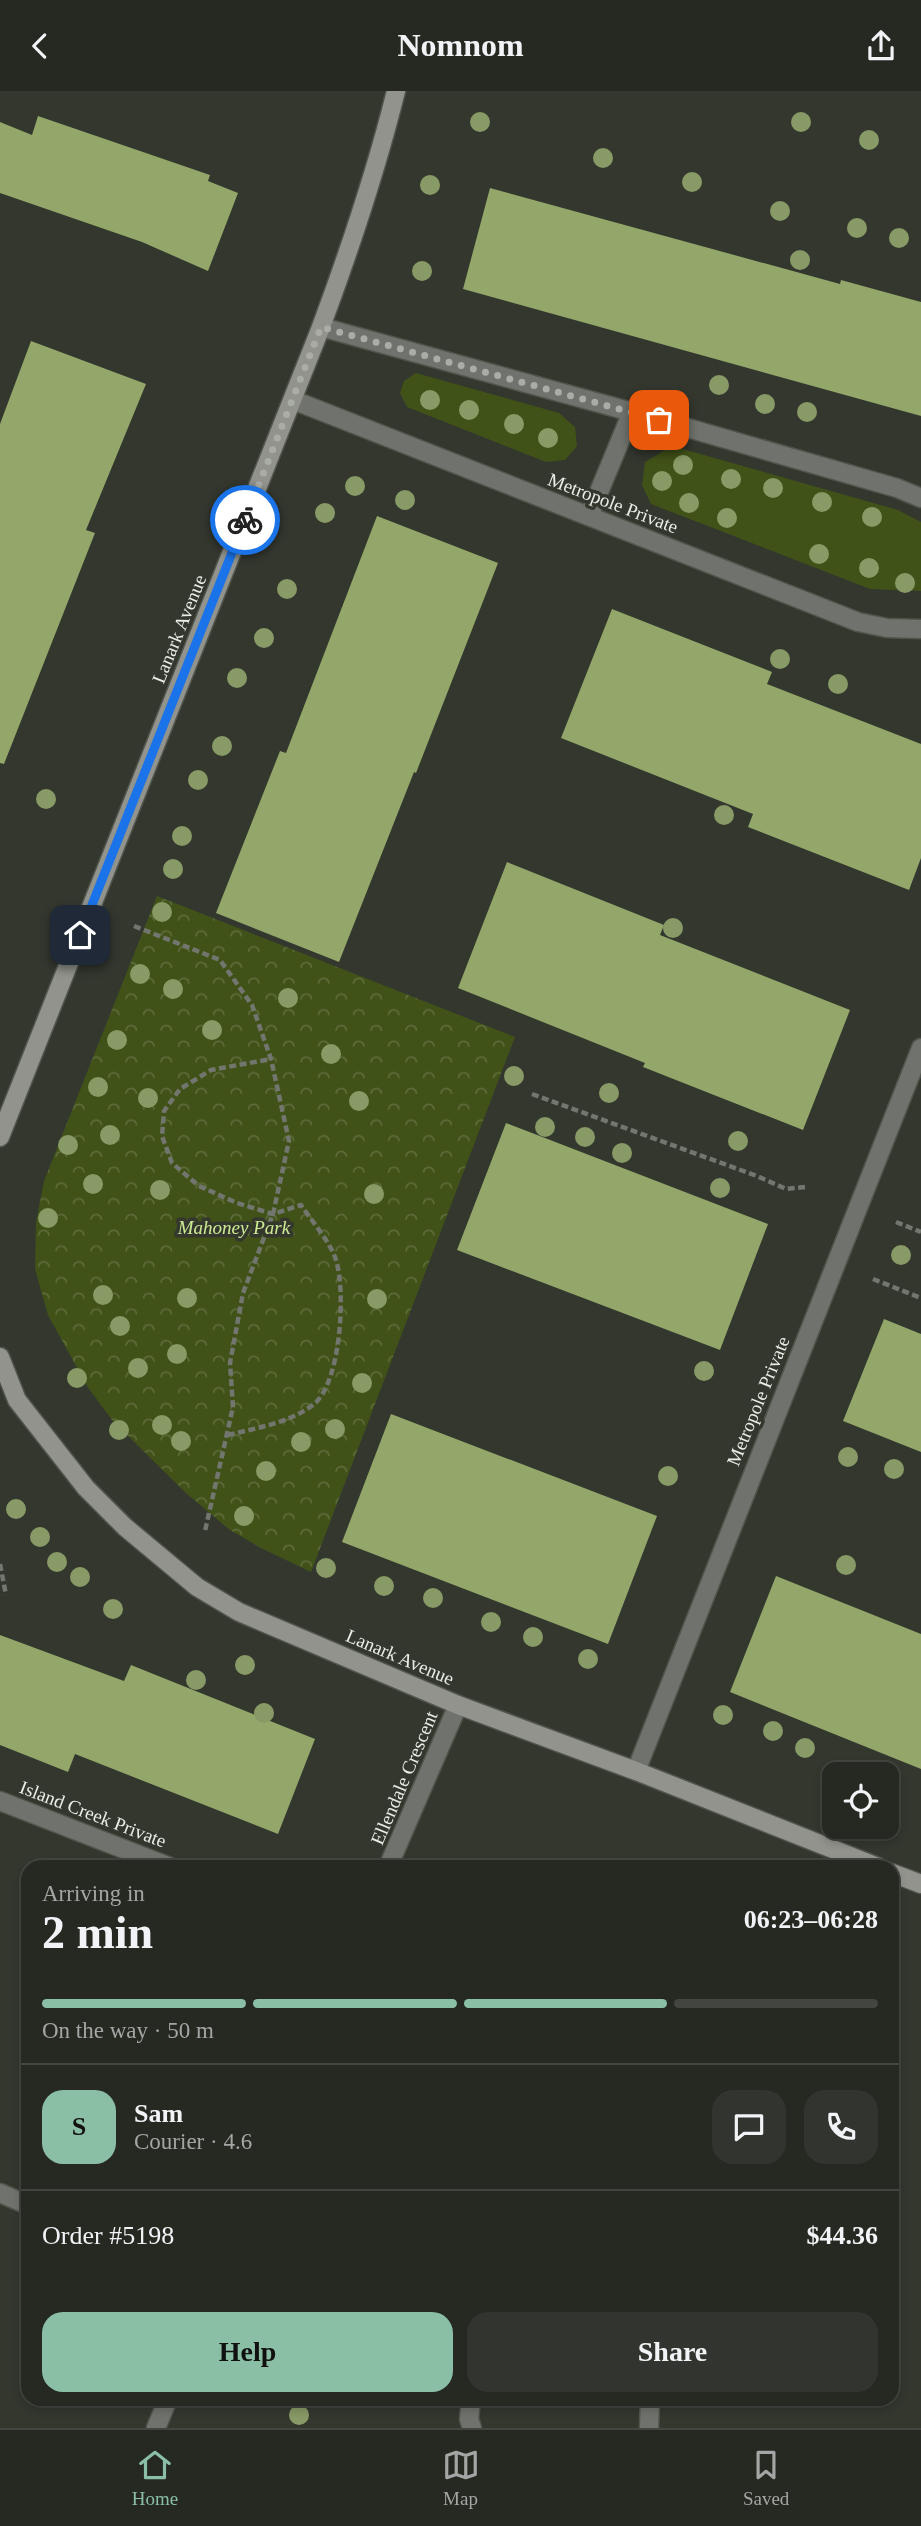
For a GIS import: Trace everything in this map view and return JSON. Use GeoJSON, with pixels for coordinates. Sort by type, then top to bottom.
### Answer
{"type":"FeatureCollection","features":[{"type":"Feature","properties":{"kind":"street","name":"Lanark Avenue"},"geometry":{"type":"LineString","coordinates":[[0,1137],[321,327],[353,241],[397,91]]}},
{"type":"Feature","properties":{"kind":"street"},"geometry":{"type":"LineString","coordinates":[[321,327],[632,412],[897,488],[921,498]]}},
{"type":"Feature","properties":{"kind":"street","name":"Metropole Private"},"geometry":{"type":"LineString","coordinates":[[293,400],[858,622],[887,628],[921,629]]}},
{"type":"Feature","properties":{"kind":"street"},"geometry":{"type":"LineString","coordinates":[[589,516],[632,412]]}},
{"type":"Feature","properties":{"kind":"street","name":"Metropole Private"},"geometry":{"type":"LineString","coordinates":[[636,1770],[921,1048]]}},
{"type":"Feature","properties":{"kind":"street","name":"Lanark Avenue"},"geometry":{"type":"LineString","coordinates":[[0,1357],[17,1401],[86,1487],[125,1527],[197,1587],[239,1612],[458,1705],[636,1770],[861,1860]]}},
{"type":"Feature","properties":{"kind":"street","name":"Ellendale Crescent"},"geometry":{"type":"LineString","coordinates":[[391,1860],[458,1705]]}},
{"type":"Feature","properties":{"kind":"street","name":"Island Creek Private"},"geometry":{"type":"LineString","coordinates":[[0,1801],[152,1860]]}},
{"type":"Feature","properties":{"kind":"street"},"geometry":{"type":"LineString","coordinates":[[899,1876],[921,1884]]}},
{"type":"Feature","properties":{"kind":"street"},"geometry":{"type":"LineString","coordinates":[[0,2193],[21,2202]]}},
{"type":"Feature","properties":{"kind":"street"},"geometry":{"type":"LineString","coordinates":[[156,2428],[165,2406]]}},
{"type":"Feature","properties":{"kind":"street"},"geometry":{"type":"LineString","coordinates":[[470,2406],[469,2419],[472,2428]]}},
{"type":"Feature","properties":{"kind":"street"},"geometry":{"type":"LineString","coordinates":[[649,2428],[650,2406]]}},
{"type":"Feature","properties":{"kind":"path"},"geometry":{"type":"LineString","coordinates":[[134,926],[220,960],[252,1005],[271,1059],[289,1141],[273,1214],[243,1293],[230,1363],[233,1408],[205,1531]]}},
{"type":"Feature","properties":{"kind":"path"},"geometry":{"type":"LineString","coordinates":[[228,1436],[291,1418],[316,1403],[335,1366],[342,1298],[335,1258],[301,1205],[273,1214],[237,1203],[200,1186],[172,1163],[162,1136],[164,1111],[180,1089],[211,1070],[271,1059]]}},
{"type":"Feature","properties":{"kind":"path"},"geometry":{"type":"LineString","coordinates":[[532,1094],[786,1189],[805,1187]]}},
{"type":"Feature","properties":{"kind":"path"},"geometry":{"type":"LineString","coordinates":[[890,1220],[921,1232]]}},
{"type":"Feature","properties":{"kind":"path"},"geometry":{"type":"LineString","coordinates":[[867,1277],[921,1298]]}},
{"type":"Feature","properties":{"kind":"path"},"geometry":{"type":"LineString","coordinates":[[0,1564],[6,1595]]}},
{"type":"Feature","properties":{"kind":"green space"},"geometry":{"type":"Polygon","coordinates":[[[416,373],[559,413],[575,427],[577,446],[565,460],[546,462],[407,407],[400,393],[404,381],[416,373]]]}},
{"type":"Feature","properties":{"kind":"green space"},"geometry":{"type":"Polygon","coordinates":[[[672,446],[898,510],[921,522],[921,591],[870,589],[651,504],[642,485],[645,462],[672,446]]]}},
{"type":"Feature","properties":{"kind":"green space","name":"Mahoney Park"},"geometry":{"type":"Polygon","coordinates":[[[157,896],[515,1037],[311,1572],[230,1530],[187,1494],[112,1420],[87,1386],[48,1315],[35,1269],[36,1222],[44,1181],[157,896]]]}},
{"type":"Feature","properties":{"kind":"building"},"geometry":{"type":"Polygon","coordinates":[[[38,116],[210,175],[208,181],[238,193],[208,271],[142,242],[0,193],[0,122],[32,135],[38,116]]]}},
{"type":"Feature","properties":{"kind":"building"},"geometry":{"type":"Polygon","coordinates":[[[490,188],[840,284],[841,280],[921,302],[921,416],[463,289],[490,188]]]}},
{"type":"Feature","properties":{"kind":"building"},"geometry":{"type":"Polygon","coordinates":[[[31,341],[146,384],[86,530],[95,533],[4,764],[0,763],[0,424],[31,341]]]}},
{"type":"Feature","properties":{"kind":"building"},"geometry":{"type":"Polygon","coordinates":[[[377,516],[498,563],[339,962],[216,913],[280,751],[286,753],[377,516]]]}},
{"type":"Feature","properties":{"kind":"building"},"geometry":{"type":"Polygon","coordinates":[[[612,609],[772,672],[767,684],[921,744],[921,858],[909,890],[748,827],[753,814],[561,738],[612,609]]]}},
{"type":"Feature","properties":{"kind":"building"},"geometry":{"type":"Polygon","coordinates":[[[507,862],[664,925],[660,935],[850,1010],[803,1130],[643,1067],[645,1063],[458,988],[507,862]]]}},
{"type":"Feature","properties":{"kind":"building"},"geometry":{"type":"Polygon","coordinates":[[[506,1123],[768,1224],[720,1350],[457,1250],[506,1123]]]}},
{"type":"Feature","properties":{"kind":"building"},"geometry":{"type":"Polygon","coordinates":[[[884,1319],[921,1334],[921,1452],[843,1421],[884,1319]]]}},
{"type":"Feature","properties":{"kind":"building"},"geometry":{"type":"Polygon","coordinates":[[[391,1414],[657,1516],[608,1644],[342,1542],[391,1414]]]}},
{"type":"Feature","properties":{"kind":"building"},"geometry":{"type":"Polygon","coordinates":[[[776,1576],[921,1634],[921,1769],[730,1692],[776,1576]]]}},
{"type":"Feature","properties":{"kind":"building"},"geometry":{"type":"Polygon","coordinates":[[[0,1635],[124,1681],[131,1665],[315,1739],[278,1834],[75,1754],[68,1772],[0,1745],[0,1635]]]}},
{"type":"Feature","properties":{"kind":"way so far"},"geometry":{"type":"LineString","coordinates":[[245,520],[321,327],[659,420]]}},
{"type":"Feature","properties":{"kind":"route"},"geometry":{"type":"LineString","coordinates":[[80,935],[245,520]]}}]}
